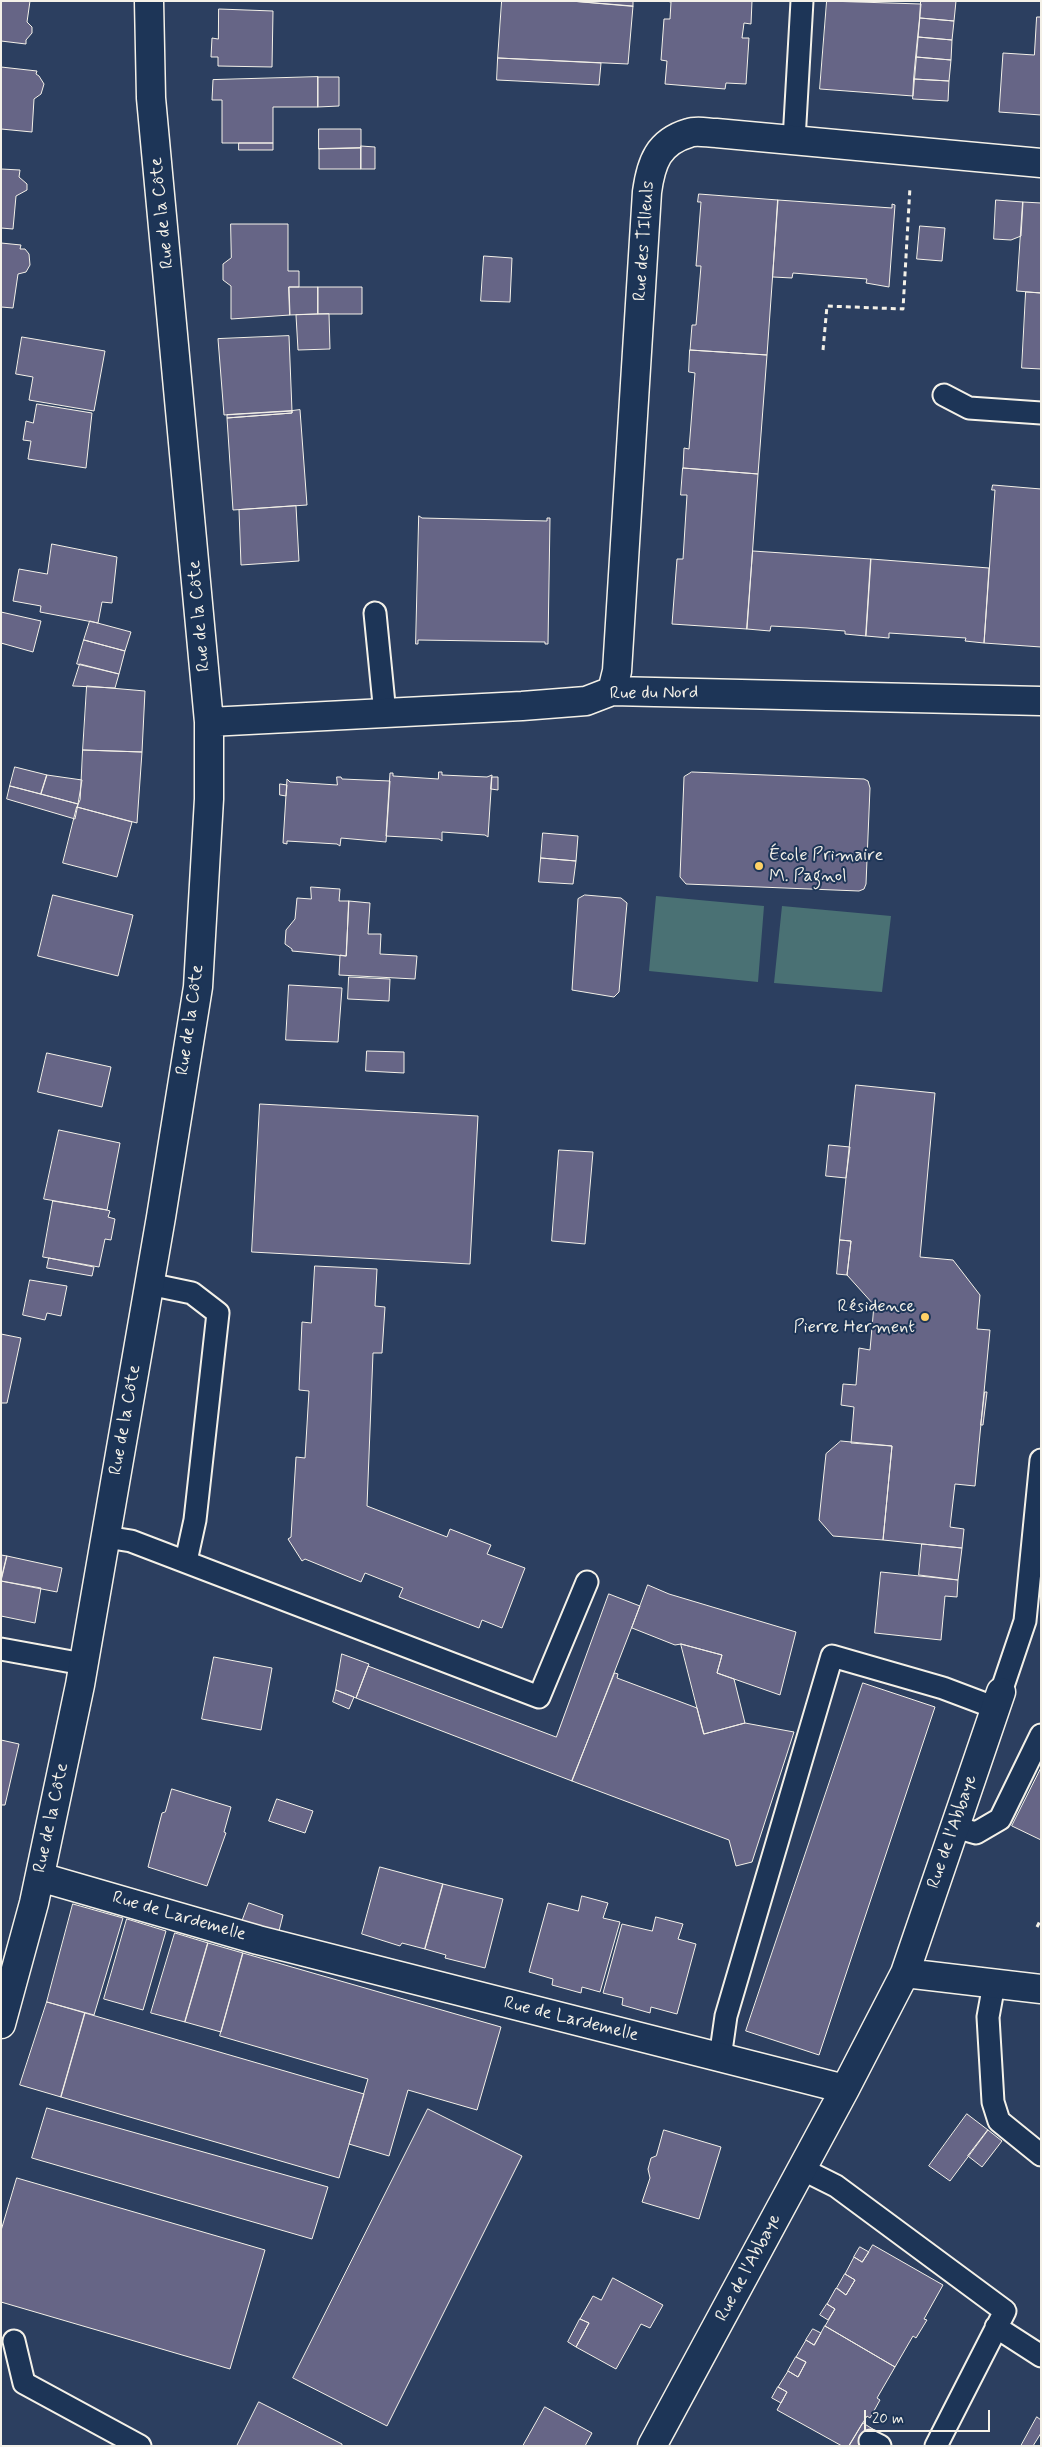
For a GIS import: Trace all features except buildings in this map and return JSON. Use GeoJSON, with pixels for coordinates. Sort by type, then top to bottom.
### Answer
{"type":"FeatureCollection","features":[{"type":"Feature","properties":{"kind":"street","name":"Rue de la Côte"},"geometry":{"type":"LineString","coordinates":[[1,2024],[40,1877],[83,1664],[198,987],[209,792],[209,722],[151,98],[149,1]]}},
{"type":"Feature","properties":{"kind":"street","name":"Rue des TIlleuls"},"geometry":{"type":"LineString","coordinates":[[612,691],[617,672],[651,166],[666,144],[690,132],[1041,163]]}},
{"type":"Feature","properties":{"kind":"street","name":"Rue du Nord"},"geometry":{"type":"LineString","coordinates":[[209,722],[385,714],[586,701],[612,691],[1041,701]]}},
{"type":"Feature","properties":{"kind":"street","name":"Rue de l'Abbaye"},"geometry":{"type":"LineString","coordinates":[[905,1973],[999,1700]]}},
{"type":"Feature","properties":{"kind":"street","name":"Rue de Lardemelle"},"geometry":{"type":"LineString","coordinates":[[40,1877],[258,1940],[845,2089]]}},
{"type":"Feature","properties":{"kind":"street"},"geometry":{"type":"LineString","coordinates":[[845,2089],[905,1973],[1041,1990]]}},
{"type":"Feature","properties":{"kind":"street","name":"Rue de l'Abbaye"},"geometry":{"type":"LineString","coordinates":[[652,2446],[845,2089]]}},
{"type":"Feature","properties":{"kind":"lane"},"geometry":{"type":"LineString","coordinates":[[794,140],[802,1]]}},
{"type":"Feature","properties":{"kind":"lane"},"geometry":{"type":"LineString","coordinates":[[944,395],[969,408],[1041,412]]}},
{"type":"Feature","properties":{"kind":"lane"},"geometry":{"type":"LineString","coordinates":[[375,613],[385,714]]}},
{"type":"Feature","properties":{"kind":"lane"},"geometry":{"type":"LineString","coordinates":[[149,1284],[192,1293],[218,1313],[195,1520],[186,1561]]}},
{"type":"Feature","properties":{"kind":"lane"},"geometry":{"type":"LineString","coordinates":[[720,2058],[726,2016],[832,1656],[943,1688],[999,1700],[1024,1621],[1041,1460]]}},
{"type":"Feature","properties":{"kind":"lane"},"geometry":{"type":"LineString","coordinates":[[106,1537],[132,1541],[539,1697],[587,1582]]}},
{"type":"Feature","properties":{"kind":"lane"},"geometry":{"type":"LineString","coordinates":[[1,1649],[83,1664]]}},
{"type":"Feature","properties":{"kind":"lane"},"geometry":{"type":"LineString","coordinates":[[955,1827],[976,1834],[1000,1819],[1041,1735]]}},
{"type":"Feature","properties":{"kind":"lane"},"geometry":{"type":"LineString","coordinates":[[994,1984],[988,2018],[993,2102],[999,2121],[1041,2155]]}},
{"type":"Feature","properties":{"kind":"lane"},"geometry":{"type":"LineString","coordinates":[[802,2169],[836,2186],[1005,2311],[936,2446]]}},
{"type":"Feature","properties":{"kind":"lane"},"geometry":{"type":"LineString","coordinates":[[996,2327],[1041,2356]]}},
{"type":"Feature","properties":{"kind":"lane"},"geometry":{"type":"LineString","coordinates":[[14,2341],[24,2383],[140,2446]]}},
{"type":"Feature","properties":{"kind":"path"},"geometry":{"type":"LineString","coordinates":[[823,350],[826,306],[903,309],[913,151]]}},
{"type":"Feature","properties":{"kind":"path"},"geometry":{"type":"LineString","coordinates":[[1037,1926],[1041,1919]]}},
{"type":"Feature","properties":{"kind":"green space"},"geometry":{"type":"Polygon","coordinates":[[[656,896],[764,906],[758,982],[649,971],[656,896]]]}},
{"type":"Feature","properties":{"kind":"green space"},"geometry":{"type":"Polygon","coordinates":[[[782,906],[891,916],[882,992],[774,983],[782,906]]]}},
{"type":"Feature","properties":{"kind":"place","name":"École Primaire M. Pagnol"},"geometry":{"type":"Point","coordinates":[759,866]}},
{"type":"Feature","properties":{"kind":"place","name":"Résidence Pierre Herment"},"geometry":{"type":"Point","coordinates":[925,1317]}}]}
